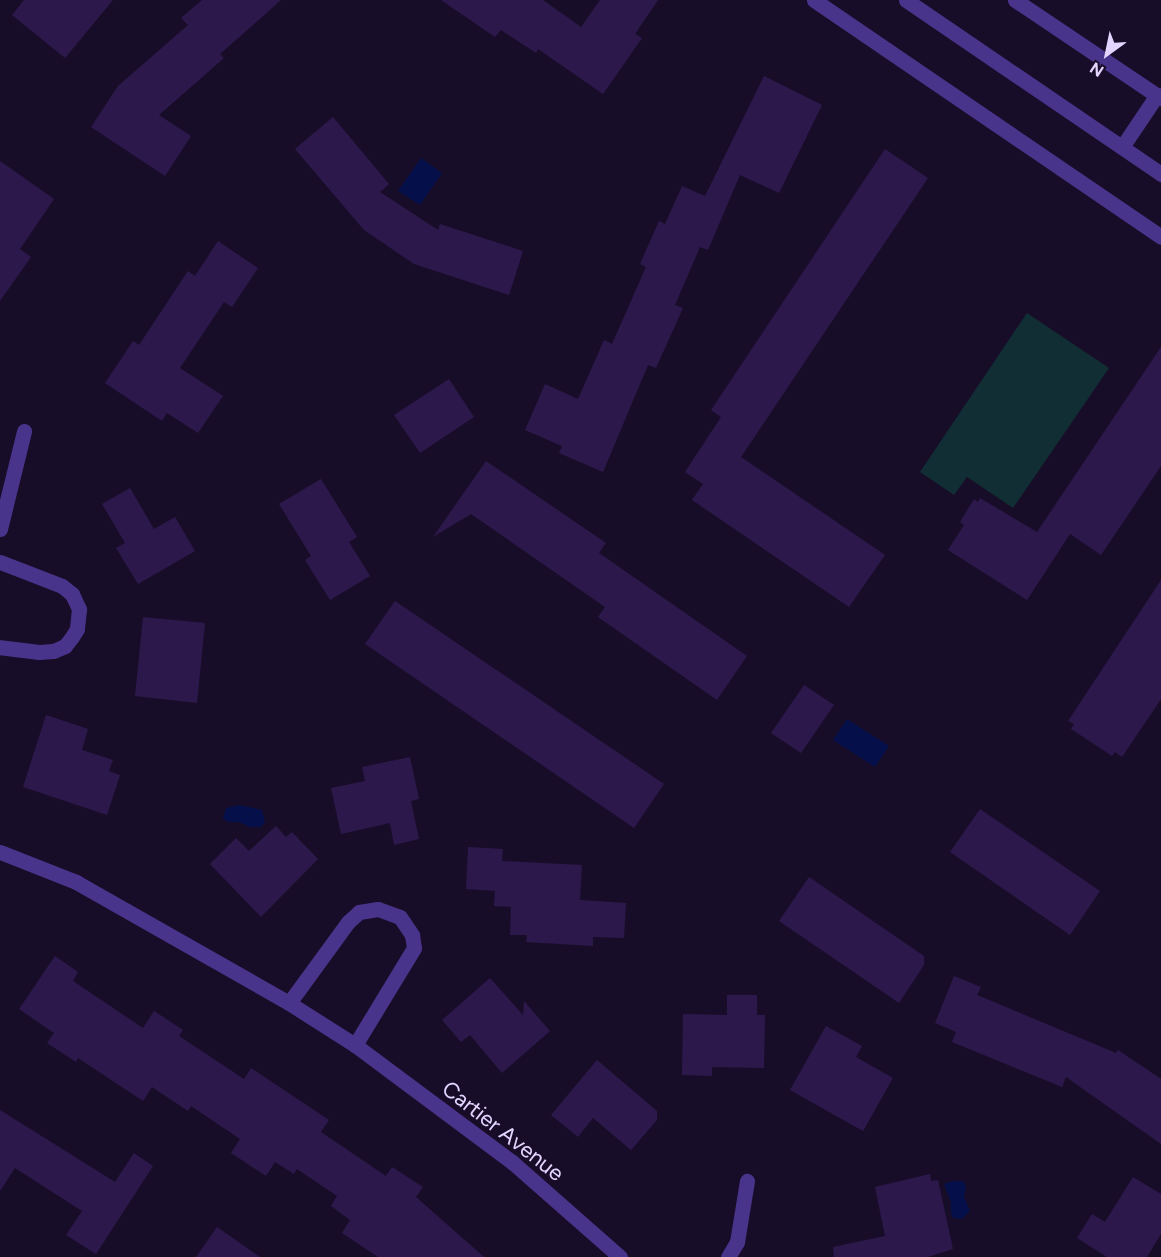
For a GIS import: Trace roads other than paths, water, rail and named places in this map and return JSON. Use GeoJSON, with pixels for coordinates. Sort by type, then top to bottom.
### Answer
{"type":"FeatureCollection","features":[{"type":"Feature","properties":{"kind":"street"},"geometry":{"type":"LineString","coordinates":[[814,0],[1161,237]]}},
{"type":"Feature","properties":{"kind":"street"},"geometry":{"type":"LineString","coordinates":[[906,0],[1161,174]]}},
{"type":"Feature","properties":{"kind":"street"},"geometry":{"type":"LineString","coordinates":[[1016,0],[1159,97],[1122,147]]}},
{"type":"Feature","properties":{"kind":"street"},"geometry":{"type":"LineString","coordinates":[[0,529],[24,431]]}},
{"type":"Feature","properties":{"kind":"street"},"geometry":{"type":"LineString","coordinates":[[0,562],[62,586],[72,594],[80,609],[77,628],[65,646],[53,651],[39,652],[0,647]]}},
{"type":"Feature","properties":{"kind":"street","name":"Cartier Avenue"},"geometry":{"type":"LineString","coordinates":[[0,852],[76,882],[289,1003],[355,1046],[512,1162],[620,1257]]}},
{"type":"Feature","properties":{"kind":"street"},"geometry":{"type":"LineString","coordinates":[[289,1003],[348,922],[359,912],[378,909],[400,917],[409,930],[414,948],[355,1046]]}},
{"type":"Feature","properties":{"kind":"street"},"geometry":{"type":"LineString","coordinates":[[729,1257],[737,1242],[747,1181]]}}]}
